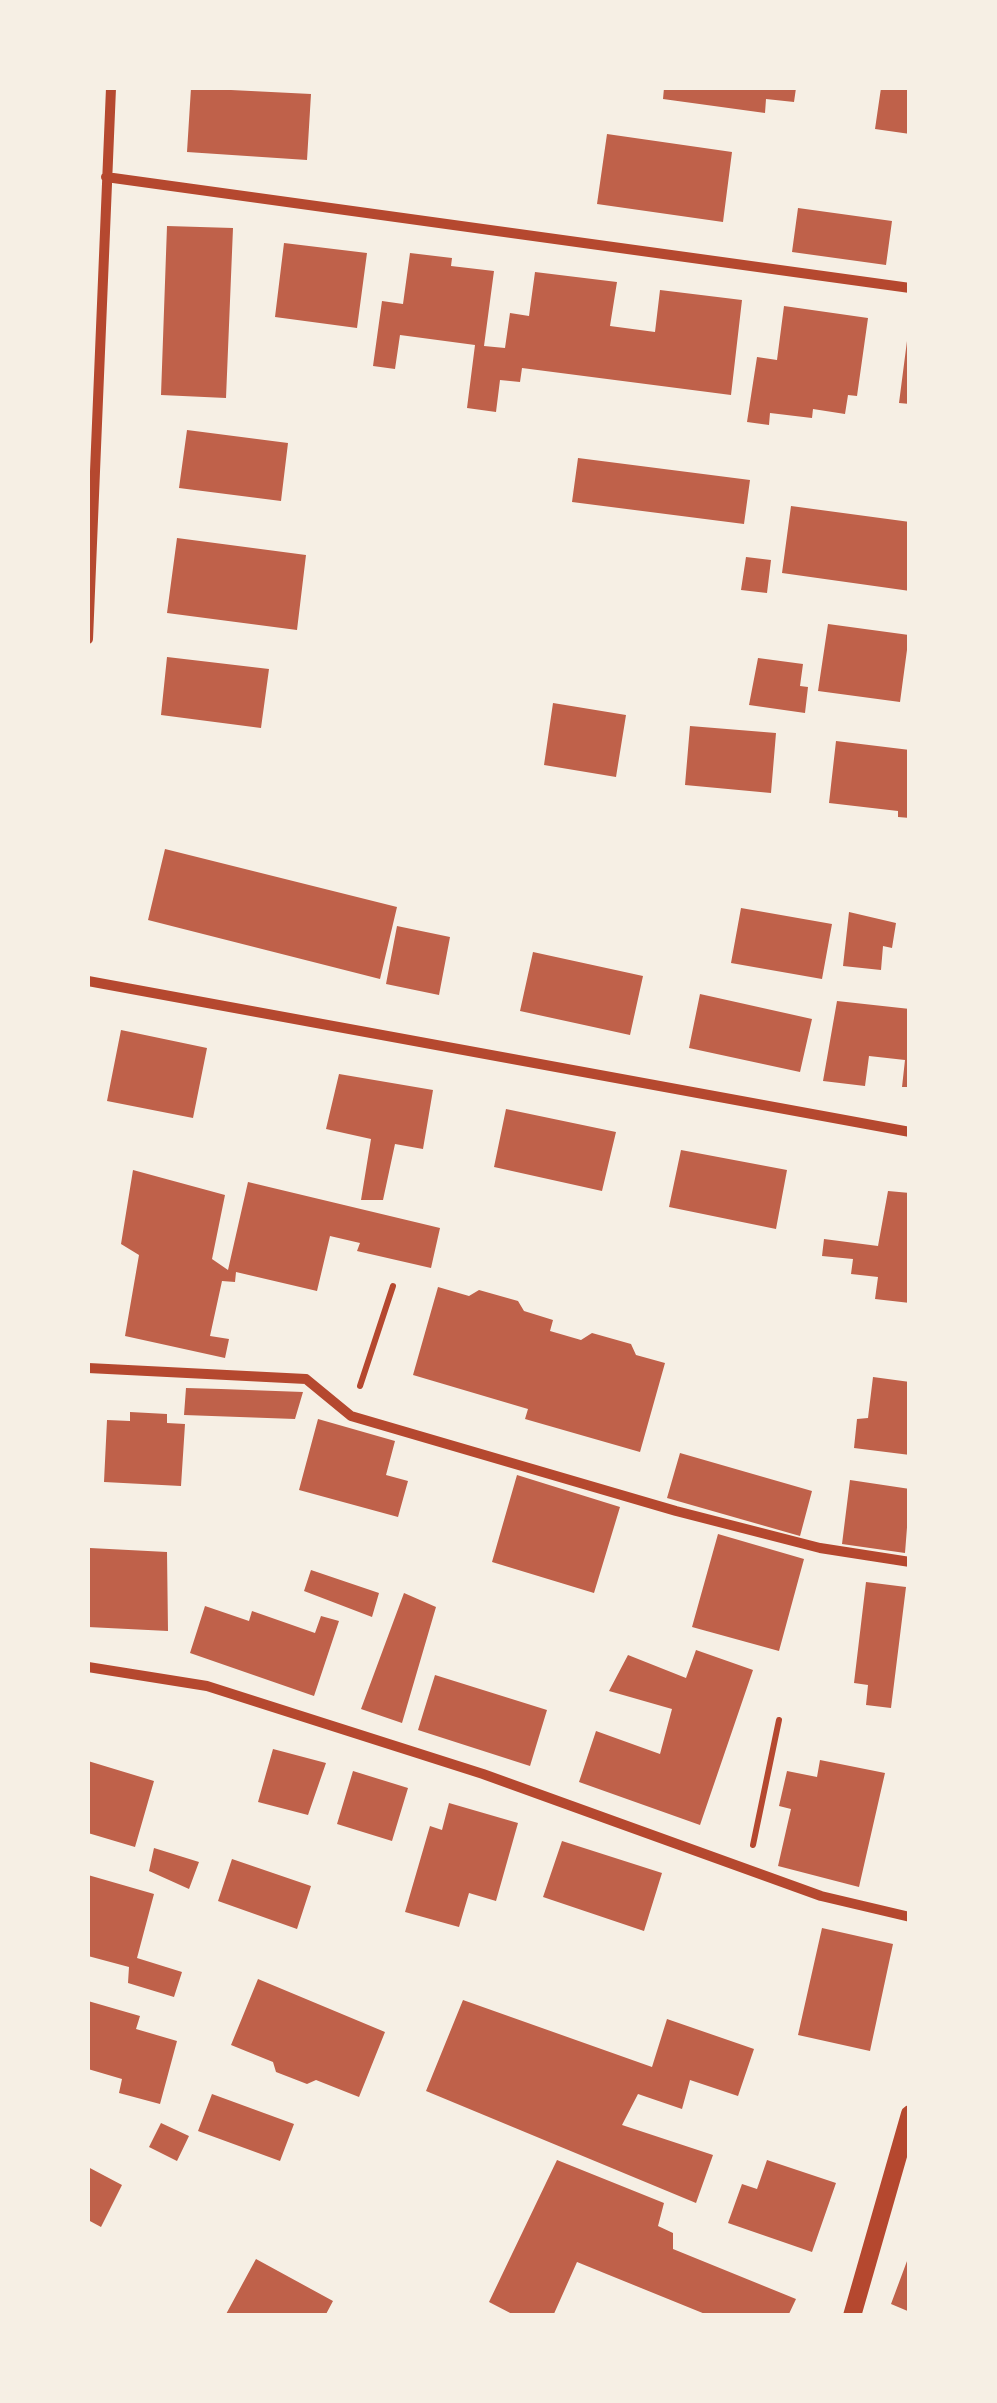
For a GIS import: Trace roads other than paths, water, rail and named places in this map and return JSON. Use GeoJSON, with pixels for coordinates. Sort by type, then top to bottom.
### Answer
{"type":"FeatureCollection","features":[{"type":"Feature","properties":{"kind":"street"},"geometry":{"type":"LineString","coordinates":[[88,639],[112,88]]}},
{"type":"Feature","properties":{"kind":"street"},"geometry":{"type":"LineString","coordinates":[[106,177],[910,288]]}},
{"type":"Feature","properties":{"kind":"street"},"geometry":{"type":"LineString","coordinates":[[88,981],[910,1132]]}},
{"type":"Feature","properties":{"kind":"street"},"geometry":{"type":"LineString","coordinates":[[88,1368],[306,1380],[351,1416],[676,1512],[820,1548],[910,1562]]}},
{"type":"Feature","properties":{"kind":"street"},"geometry":{"type":"LineString","coordinates":[[88,1667],[208,1686],[483,1774],[692,1846],[820,1896],[910,1917]]}},
{"type":"Feature","properties":{"kind":"street"},"geometry":{"type":"LineString","coordinates":[[852,2316],[910,2114]]}}]}
